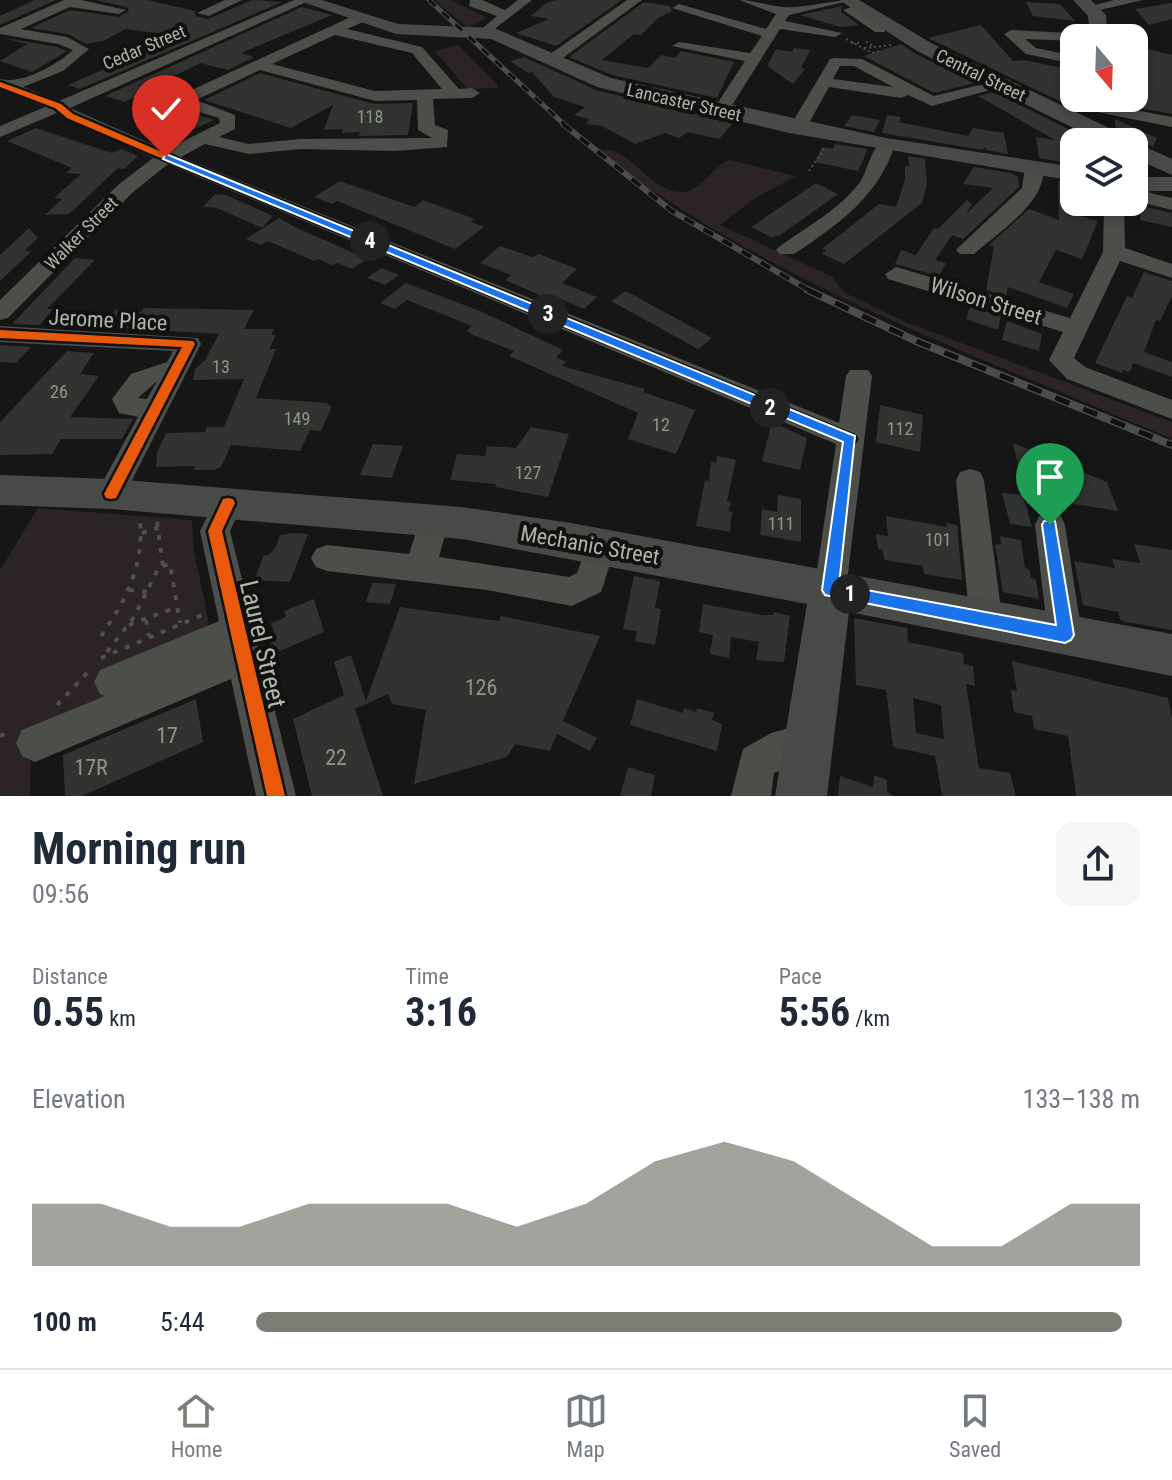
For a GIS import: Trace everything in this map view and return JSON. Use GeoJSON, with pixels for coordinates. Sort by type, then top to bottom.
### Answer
{"type":"FeatureCollection","features":[{"type":"Feature","properties":{"kind":"main road","name":"Central Street"},"geometry":{"type":"LineString","coordinates":[[854,4],[892,37],[991,87],[1060,103]]}},
{"type":"Feature","properties":{"kind":"main road"},"geometry":{"type":"LineString","coordinates":[[1086,4],[1098,17],[1098,24]]}},
{"type":"Feature","properties":{"kind":"main road","name":"Lancaster Street"},"geometry":{"type":"LineString","coordinates":[[304,9],[330,9],[360,25],[504,37],[604,83],[798,128],[1060,172]]}},
{"type":"Feature","properties":{"kind":"main road","name":"Central Street"},"geometry":{"type":"LineString","coordinates":[[1097,112],[1109,128]]}},
{"type":"Feature","properties":{"kind":"main road"},"geometry":{"type":"LineString","coordinates":[[1148,156],[1172,169]]}},
{"type":"Feature","properties":{"kind":"main road"},"geometry":{"type":"LineString","coordinates":[[1148,180],[1172,169]]}},
{"type":"Feature","properties":{"kind":"main road"},"geometry":{"type":"LineString","coordinates":[[1148,184],[1172,186]]}},
{"type":"Feature","properties":{"kind":"main road","name":"Mechanic Street"},"geometry":{"type":"LineString","coordinates":[[0,490],[125,504],[228,503],[434,520],[601,546],[1172,655]]}},
{"type":"Feature","properties":{"kind":"main road"},"geometry":{"type":"LineString","coordinates":[[801,796],[830,590]]}},
{"type":"Feature","properties":{"kind":"street"},"geometry":{"type":"LineString","coordinates":[[204,13],[236,0]]}},
{"type":"Feature","properties":{"kind":"street"},"geometry":{"type":"LineString","coordinates":[[484,33],[526,0]]}},
{"type":"Feature","properties":{"kind":"street"},"geometry":{"type":"LineString","coordinates":[[551,60],[636,0]]}},
{"type":"Feature","properties":{"kind":"street"},"geometry":{"type":"LineString","coordinates":[[745,0],[777,23]]}},
{"type":"Feature","properties":{"kind":"street"},"geometry":{"type":"LineString","coordinates":[[1086,4],[1137,0]]}},
{"type":"Feature","properties":{"kind":"street"},"geometry":{"type":"LineString","coordinates":[[3,32],[71,2],[119,10]]}},
{"type":"Feature","properties":{"kind":"street"},"geometry":{"type":"LineString","coordinates":[[480,4],[507,15]]}},
{"type":"Feature","properties":{"kind":"street"},"geometry":{"type":"LineString","coordinates":[[721,110],[777,23],[854,4]]}},
{"type":"Feature","properties":{"kind":"street"},"geometry":{"type":"LineString","coordinates":[[679,8],[835,33]]}},
{"type":"Feature","properties":{"kind":"street","name":"Cedar Street"},"geometry":{"type":"LineString","coordinates":[[0,132],[274,13],[304,9]]}},
{"type":"Feature","properties":{"kind":"street"},"geometry":{"type":"LineString","coordinates":[[360,25],[417,50],[464,93],[375,96],[254,64],[332,30],[360,25]]}},
{"type":"Feature","properties":{"kind":"street"},"geometry":{"type":"LineString","coordinates":[[3,32],[73,44],[3,81]]}},
{"type":"Feature","properties":{"kind":"street"},"geometry":{"type":"LineString","coordinates":[[417,50],[430,32]]}},
{"type":"Feature","properties":{"kind":"street"},"geometry":{"type":"LineString","coordinates":[[1060,37],[1011,34],[1031,51],[1060,57]]}},
{"type":"Feature","properties":{"kind":"street"},"geometry":{"type":"LineString","coordinates":[[798,128],[834,63],[861,46],[892,37]]}},
{"type":"Feature","properties":{"kind":"street"},"geometry":{"type":"LineString","coordinates":[[861,46],[892,37]]}},
{"type":"Feature","properties":{"kind":"street"},"geometry":{"type":"LineString","coordinates":[[679,46],[754,58]]}},
{"type":"Feature","properties":{"kind":"street"},"geometry":{"type":"LineString","coordinates":[[861,46],[913,92]]}},
{"type":"Feature","properties":{"kind":"street","name":"Walker Street"},"geometry":{"type":"LineString","coordinates":[[0,313],[125,189],[166,157],[229,125],[227,115],[192,105],[187,100],[254,64]]}},
{"type":"Feature","properties":{"kind":"street"},"geometry":{"type":"LineString","coordinates":[[3,81],[58,106],[70,116],[166,157],[850,439]]}},
{"type":"Feature","properties":{"kind":"street"},"geometry":{"type":"LineString","coordinates":[[823,82],[913,92],[939,101],[991,87]]}},
{"type":"Feature","properties":{"kind":"street"},"geometry":{"type":"LineString","coordinates":[[943,86],[962,83],[991,87]]}},
{"type":"Feature","properties":{"kind":"street"},"geometry":{"type":"LineString","coordinates":[[203,138],[249,149],[441,143],[439,130],[427,130],[425,95]]}},
{"type":"Feature","properties":{"kind":"street"},"geometry":{"type":"LineString","coordinates":[[1097,112],[1172,122]]}},
{"type":"Feature","properties":{"kind":"street"},"geometry":{"type":"LineString","coordinates":[[787,250],[862,194],[878,172],[886,145]]}},
{"type":"Feature","properties":{"kind":"street"},"geometry":{"type":"LineString","coordinates":[[967,250],[1031,190],[1035,180],[1034,168]]}},
{"type":"Feature","properties":{"kind":"street"},"geometry":{"type":"LineString","coordinates":[[1148,198],[1172,204]]}},
{"type":"Feature","properties":{"kind":"street"},"geometry":{"type":"LineString","coordinates":[[1114,216],[1114,252],[1061,360],[1065,368],[1172,410]]}},
{"type":"Feature","properties":{"kind":"street"},"geometry":{"type":"LineString","coordinates":[[1114,252],[1172,271]]}},
{"type":"Feature","properties":{"kind":"street","name":"Wilson Street"},"geometry":{"type":"LineString","coordinates":[[896,274],[1077,328]]}},
{"type":"Feature","properties":{"kind":"street","name":"Jerome Place"},"geometry":{"type":"LineString","coordinates":[[0,334],[189,344],[177,369],[149,374],[130,389],[125,399],[128,406],[156,410],[125,504]]}},
{"type":"Feature","properties":{"kind":"street"},"geometry":{"type":"LineString","coordinates":[[830,590],[859,376]]}},
{"type":"Feature","properties":{"kind":"street"},"geometry":{"type":"LineString","coordinates":[[970,480],[984,602],[980,619]]}},
{"type":"Feature","properties":{"kind":"street","name":"Laurel Street"},"geometry":{"type":"LineString","coordinates":[[228,503],[215,531],[276,796]]}},
{"type":"Feature","properties":{"kind":"street"},"geometry":{"type":"LineString","coordinates":[[420,569],[434,520]]}},
{"type":"Feature","properties":{"kind":"street"},"geometry":{"type":"LineString","coordinates":[[1050,525],[1065,635]]}},
{"type":"Feature","properties":{"kind":"street"},"geometry":{"type":"LineString","coordinates":[[327,558],[514,580],[572,592],[590,582],[601,546]]}},
{"type":"Feature","properties":{"kind":"street"},"geometry":{"type":"LineString","coordinates":[[108,668],[240,643]]}},
{"type":"Feature","properties":{"kind":"street"},"geometry":{"type":"LineString","coordinates":[[12,739],[240,643]]}},
{"type":"Feature","properties":{"kind":"street"},"geometry":{"type":"LineString","coordinates":[[751,796],[756,762],[771,752],[809,742]]}},
{"type":"Feature","properties":{"kind":"path"},"geometry":{"type":"LineString","coordinates":[[861,46],[892,37]]}},
{"type":"Feature","properties":{"kind":"path"},"geometry":{"type":"LineString","coordinates":[[861,46],[892,37]]}},
{"type":"Feature","properties":{"kind":"path"},"geometry":{"type":"LineString","coordinates":[[809,171],[822,149],[827,152]]}},
{"type":"Feature","properties":{"kind":"path"},"geometry":{"type":"LineString","coordinates":[[101,636],[129,590],[140,562],[142,534],[125,504]]}},
{"type":"Feature","properties":{"kind":"path"},"geometry":{"type":"LineString","coordinates":[[108,668],[163,566],[155,514]]}},
{"type":"Feature","properties":{"kind":"path"},"geometry":{"type":"LineString","coordinates":[[142,534],[158,528]]}},
{"type":"Feature","properties":{"kind":"path"},"geometry":{"type":"LineString","coordinates":[[163,566],[170,564],[180,623]]}},
{"type":"Feature","properties":{"kind":"path"},"geometry":{"type":"LineString","coordinates":[[129,590],[148,592]]}},
{"type":"Feature","properties":{"kind":"path"},"geometry":{"type":"LineString","coordinates":[[128,626],[177,607]]}},
{"type":"Feature","properties":{"kind":"path"},"geometry":{"type":"LineString","coordinates":[[146,619],[149,636]]}},
{"type":"Feature","properties":{"kind":"shaded area"},"geometry":{"type":"Polygon","coordinates":[[[434,0],[451,0],[487,18],[468,28],[434,0]]]}},
{"type":"Feature","properties":{"kind":"shaded area"},"geometry":{"type":"Polygon","coordinates":[[[458,45],[498,88],[467,89],[435,51],[458,45]]]}},
{"type":"Feature","properties":{"kind":"shaded area"},"geometry":{"type":"Polygon","coordinates":[[[601,150],[622,156],[671,191],[683,192],[695,187],[729,160],[796,176],[754,199],[720,225],[831,276],[845,293],[908,323],[1172,422],[1172,439],[844,299],[719,232],[635,180],[601,150]]]}},
{"type":"Feature","properties":{"kind":"shaded area"},"geometry":{"type":"Polygon","coordinates":[[[38,508],[192,520],[194,550],[216,658],[31,734],[30,796],[0,796],[0,570],[38,508]]]}},
{"type":"Feature","properties":{"kind":"building"},"geometry":{"type":"Polygon","coordinates":[[[35,0],[56,0],[0,25],[0,16],[35,0]]]}},
{"type":"Feature","properties":{"kind":"building"},"geometry":{"type":"Polygon","coordinates":[[[95,0],[148,0],[195,11],[196,16],[208,19],[253,0],[282,2],[80,89],[68,85],[179,36],[126,29],[103,41],[86,44],[68,34],[31,28],[70,10],[119,17],[129,11],[127,7],[95,0]]]}},
{"type":"Feature","properties":{"kind":"building"},"geometry":{"type":"Polygon","coordinates":[[[556,0],[622,0],[556,46],[516,33],[549,19],[531,16],[546,3],[556,0]]]}},
{"type":"Feature","properties":{"kind":"building"},"geometry":{"type":"Polygon","coordinates":[[[644,2],[670,6],[672,11],[658,18],[641,35],[634,34],[602,60],[648,68],[661,55],[675,58],[681,51],[734,62],[717,98],[612,75],[569,57],[644,2]]]}},
{"type":"Feature","properties":{"kind":"building"},"geometry":{"type":"Polygon","coordinates":[[[1026,2],[1060,4],[1075,21],[1033,16],[1026,2]]]}},
{"type":"Feature","properties":{"kind":"building"},"geometry":{"type":"Polygon","coordinates":[[[1172,3],[1172,19],[1149,25],[1135,9],[1172,3]]]}},
{"type":"Feature","properties":{"kind":"building"},"geometry":{"type":"Polygon","coordinates":[[[842,6],[841,12],[859,25],[840,27],[800,15],[842,6]]]}},
{"type":"Feature","properties":{"kind":"building"},"geometry":{"type":"Polygon","coordinates":[[[302,7],[332,15],[241,53],[254,57],[228,70],[200,63],[125,102],[105,96],[302,7]]]}},
{"type":"Feature","properties":{"kind":"building"},"geometry":{"type":"Polygon","coordinates":[[[981,25],[1013,61],[1060,67],[1060,101],[928,38],[981,25]]]}},
{"type":"Feature","properties":{"kind":"building"},"geometry":{"type":"Polygon","coordinates":[[[0,37],[67,51],[32,72],[0,61],[27,44],[0,37]]]}},
{"type":"Feature","properties":{"kind":"building"},"geometry":{"type":"Polygon","coordinates":[[[901,44],[975,83],[934,93],[864,56],[901,44]]]}},
{"type":"Feature","properties":{"kind":"building"},"geometry":{"type":"Polygon","coordinates":[[[794,48],[810,50],[801,68],[805,69],[793,84],[767,66],[776,49],[792,52],[794,48]]]}},
{"type":"Feature","properties":{"kind":"building"},"geometry":{"type":"Polygon","coordinates":[[[1148,49],[1172,55],[1172,114],[1148,110],[1148,49]]]}},
{"type":"Feature","properties":{"kind":"building"},"geometry":{"type":"Polygon","coordinates":[[[524,57],[596,90],[733,123],[719,139],[688,132],[679,138],[665,133],[635,144],[602,126],[586,124],[589,119],[574,115],[585,107],[554,97],[532,72],[528,73],[510,61],[524,57]]]}},
{"type":"Feature","properties":{"kind":"building"},"geometry":{"type":"Polygon","coordinates":[[[260,73],[374,104],[413,103],[408,135],[359,136],[360,132],[342,133],[343,129],[324,130],[333,105],[291,128],[204,100],[260,73]]]}},
{"type":"Feature","properties":{"kind":"building"},"geometry":{"type":"Polygon","coordinates":[[[994,92],[1066,128],[1060,128],[1060,162],[1039,158],[1036,137],[1055,140],[978,96],[994,92]]]}},
{"type":"Feature","properties":{"kind":"building"},"geometry":{"type":"Polygon","coordinates":[[[183,109],[214,120],[194,129],[164,118],[183,109]]]}},
{"type":"Feature","properties":{"kind":"building"},"geometry":{"type":"Polygon","coordinates":[[[852,115],[880,120],[874,132],[844,126],[852,115]]]}},
{"type":"Feature","properties":{"kind":"building"},"geometry":{"type":"Polygon","coordinates":[[[887,115],[901,117],[899,122],[968,136],[973,128],[1004,133],[1008,154],[986,150],[985,147],[982,150],[882,133],[887,115]]]}},
{"type":"Feature","properties":{"kind":"building"},"geometry":{"type":"Polygon","coordinates":[[[1115,119],[1135,128],[1117,128],[1115,119]]]}},
{"type":"Feature","properties":{"kind":"building"},"geometry":{"type":"Polygon","coordinates":[[[36,128],[112,153],[121,149],[138,156],[124,169],[118,168],[69,214],[45,215],[62,199],[54,198],[81,174],[66,173],[72,168],[7,141],[36,128]]]}},
{"type":"Feature","properties":{"kind":"building"},"geometry":{"type":"Polygon","coordinates":[[[1148,134],[1157,138],[1153,147],[1148,144],[1148,134]]]}},
{"type":"Feature","properties":{"kind":"building"},"geometry":{"type":"Polygon","coordinates":[[[835,144],[868,149],[858,171],[815,162],[822,147],[833,149],[835,144]]]}},
{"type":"Feature","properties":{"kind":"building"},"geometry":{"type":"Polygon","coordinates":[[[908,156],[925,159],[927,183],[922,203],[844,264],[822,254],[826,250],[822,249],[879,204],[896,207],[905,180],[905,166],[909,166],[908,156]]]}},
{"type":"Feature","properties":{"kind":"building"},"geometry":{"type":"Polygon","coordinates":[[[974,167],[1011,173],[1018,177],[1019,187],[963,239],[952,235],[935,260],[946,263],[939,276],[895,264],[901,250],[916,255],[934,228],[938,229],[967,200],[972,204],[966,214],[993,188],[963,184],[974,167]]]}},
{"type":"Feature","properties":{"kind":"building"},"geometry":{"type":"Polygon","coordinates":[[[340,181],[414,207],[423,200],[475,219],[471,222],[484,227],[455,249],[337,201],[332,204],[314,197],[340,181]]]}},
{"type":"Feature","properties":{"kind":"building"},"geometry":{"type":"Polygon","coordinates":[[[1058,181],[1060,216],[1081,216],[1098,221],[1082,259],[1056,250],[1039,282],[1074,294],[1067,308],[1008,287],[1006,296],[986,290],[994,247],[989,245],[1029,209],[1059,220],[1058,181]]]}},
{"type":"Feature","properties":{"kind":"building"},"geometry":{"type":"Polygon","coordinates":[[[816,183],[838,194],[779,236],[771,237],[751,227],[816,183]]]}},
{"type":"Feature","properties":{"kind":"building"},"geometry":{"type":"Polygon","coordinates":[[[215,194],[226,195],[273,216],[262,228],[217,208],[203,207],[215,194]]]}},
{"type":"Feature","properties":{"kind":"building"},"geometry":{"type":"Polygon","coordinates":[[[1148,208],[1172,213],[1172,227],[1140,220],[1140,216],[1148,216],[1148,208]]]}},
{"type":"Feature","properties":{"kind":"building"},"geometry":{"type":"Polygon","coordinates":[[[279,218],[367,259],[352,269],[318,259],[314,261],[268,241],[261,245],[246,239],[279,218]]]}},
{"type":"Feature","properties":{"kind":"building"},"geometry":{"type":"Polygon","coordinates":[[[29,228],[38,238],[24,251],[32,251],[0,281],[0,255],[29,228]]]}},
{"type":"Feature","properties":{"kind":"building"},"geometry":{"type":"Polygon","coordinates":[[[500,246],[532,257],[539,254],[577,269],[562,283],[597,297],[584,309],[554,296],[551,300],[505,280],[511,275],[480,263],[500,246]]]}},
{"type":"Feature","properties":{"kind":"building"},"geometry":{"type":"Polygon","coordinates":[[[75,258],[95,260],[47,309],[53,309],[40,325],[12,324],[75,258]]]}},
{"type":"Feature","properties":{"kind":"building"},"geometry":{"type":"Polygon","coordinates":[[[381,268],[399,275],[385,285],[367,278],[381,268]]]}},
{"type":"Feature","properties":{"kind":"building"},"geometry":{"type":"Polygon","coordinates":[[[1144,272],[1172,281],[1172,296],[1160,321],[1156,320],[1144,352],[1172,362],[1172,377],[1133,363],[1130,372],[1123,370],[1122,373],[1095,363],[1127,296],[1132,298],[1144,272]]]}},
{"type":"Feature","properties":{"kind":"building"},"geometry":{"type":"Polygon","coordinates":[[[406,283],[480,311],[563,350],[556,357],[566,362],[562,366],[645,389],[643,392],[695,410],[676,454],[628,439],[638,413],[509,356],[514,351],[471,334],[467,330],[472,326],[407,300],[395,309],[380,303],[406,283]]]}},
{"type":"Feature","properties":{"kind":"building"},"geometry":{"type":"Polygon","coordinates":[[[626,291],[712,338],[698,349],[611,301],[626,291]]]}},
{"type":"Feature","properties":{"kind":"building"},"geometry":{"type":"Polygon","coordinates":[[[970,307],[1001,316],[998,330],[966,319],[970,307]]]}},
{"type":"Feature","properties":{"kind":"building"},"geometry":{"type":"Polygon","coordinates":[[[144,308],[254,310],[244,329],[274,329],[271,335],[276,335],[269,349],[276,349],[256,398],[328,403],[332,406],[321,431],[310,430],[300,451],[231,445],[221,467],[214,470],[194,470],[195,466],[156,467],[157,452],[166,433],[205,432],[207,427],[224,427],[244,379],[193,380],[195,369],[205,360],[219,334],[100,327],[116,309],[141,312],[144,308]]]}},
{"type":"Feature","properties":{"kind":"building"},"geometry":{"type":"Polygon","coordinates":[[[1007,321],[1042,334],[1039,351],[1002,340],[1007,321]]]}},
{"type":"Feature","properties":{"kind":"building"},"geometry":{"type":"Polygon","coordinates":[[[0,345],[31,347],[16,363],[0,362],[0,345]]]}},
{"type":"Feature","properties":{"kind":"building"},"geometry":{"type":"Polygon","coordinates":[[[67,351],[94,353],[80,374],[99,376],[70,417],[133,419],[122,439],[61,439],[52,454],[0,455],[0,422],[67,351]]]}},
{"type":"Feature","properties":{"kind":"building"},"geometry":{"type":"Polygon","coordinates":[[[880,405],[923,415],[920,452],[876,442],[880,405]]]}},
{"type":"Feature","properties":{"kind":"building"},"geometry":{"type":"Polygon","coordinates":[[[772,422],[807,438],[800,470],[762,461],[772,422]]]}},
{"type":"Feature","properties":{"kind":"building"},"geometry":{"type":"Polygon","coordinates":[[[531,427],[569,434],[548,497],[495,487],[496,484],[450,480],[457,454],[485,456],[487,446],[516,448],[531,427]]]}},
{"type":"Feature","properties":{"kind":"building"},"geometry":{"type":"Polygon","coordinates":[[[1013,443],[1107,482],[1118,511],[1055,501],[1057,509],[1027,504],[1013,443]]]}},
{"type":"Feature","properties":{"kind":"building"},"geometry":{"type":"Polygon","coordinates":[[[373,444],[403,446],[392,478],[360,475],[373,444]]]}},
{"type":"Feature","properties":{"kind":"building"},"geometry":{"type":"Polygon","coordinates":[[[717,456],[736,460],[727,501],[731,502],[728,511],[732,512],[730,532],[696,526],[705,480],[709,481],[711,462],[716,463],[717,456]]]}},
{"type":"Feature","properties":{"kind":"building"},"geometry":{"type":"Polygon","coordinates":[[[1002,493],[1023,495],[1032,527],[1010,524],[1002,493]]]}},
{"type":"Feature","properties":{"kind":"building"},"geometry":{"type":"Polygon","coordinates":[[[778,495],[801,499],[801,542],[760,535],[762,509],[777,512],[778,495]]]}},
{"type":"Feature","properties":{"kind":"building"},"geometry":{"type":"Polygon","coordinates":[[[886,516],[947,527],[946,523],[957,525],[962,580],[924,574],[923,566],[884,560],[883,550],[878,549],[876,534],[888,536],[886,516]]]}},
{"type":"Feature","properties":{"kind":"building"},"geometry":{"type":"Polygon","coordinates":[[[308,534],[290,582],[254,580],[264,555],[269,555],[276,547],[280,535],[308,534]]]}},
{"type":"Feature","properties":{"kind":"building"},"geometry":{"type":"Polygon","coordinates":[[[1000,536],[1021,540],[1025,568],[1029,569],[1031,578],[1036,579],[1039,599],[1003,592],[995,544],[1001,545],[1000,536]]]}},
{"type":"Feature","properties":{"kind":"building"},"geometry":{"type":"Polygon","coordinates":[[[1134,544],[1172,550],[1172,630],[1121,621],[1118,612],[1083,605],[1074,561],[1115,568],[1112,559],[1140,563],[1134,544]]]}},
{"type":"Feature","properties":{"kind":"building"},"geometry":{"type":"Polygon","coordinates":[[[634,576],[660,581],[655,608],[661,609],[655,645],[635,641],[637,631],[623,629],[634,576]]]}},
{"type":"Feature","properties":{"kind":"building"},"geometry":{"type":"Polygon","coordinates":[[[372,583],[396,584],[390,604],[366,602],[372,583]]]}},
{"type":"Feature","properties":{"kind":"building"},"geometry":{"type":"Polygon","coordinates":[[[314,599],[324,632],[273,654],[269,636],[274,633],[271,623],[286,617],[284,611],[314,599]]]}},
{"type":"Feature","properties":{"kind":"building"},"geometry":{"type":"Polygon","coordinates":[[[703,604],[763,615],[773,615],[774,612],[790,616],[784,662],[756,660],[759,642],[731,637],[729,658],[710,654],[713,635],[699,632],[703,604]]]}},
{"type":"Feature","properties":{"kind":"building"},"geometry":{"type":"Polygon","coordinates":[[[400,607],[499,621],[501,616],[600,636],[563,721],[597,738],[590,751],[557,734],[550,751],[515,744],[507,757],[414,784],[426,710],[392,704],[388,694],[355,709],[383,796],[312,796],[293,719],[344,695],[334,662],[351,655],[366,701],[400,607]]]}},
{"type":"Feature","properties":{"kind":"building"},"geometry":{"type":"Polygon","coordinates":[[[854,618],[907,628],[908,642],[963,653],[964,664],[973,666],[975,686],[966,684],[979,768],[1010,773],[1016,796],[942,796],[935,756],[893,747],[886,690],[856,685],[854,618]],[[913,698],[916,733],[944,739],[941,705],[913,698]]]}},
{"type":"Feature","properties":{"kind":"building"},"geometry":{"type":"Polygon","coordinates":[[[1012,661],[1168,698],[1172,717],[1172,796],[1076,796],[1068,736],[1034,729],[1032,716],[1014,712],[1011,690],[1017,691],[1012,661]]]}},
{"type":"Feature","properties":{"kind":"building"},"geometry":{"type":"Polygon","coordinates":[[[196,699],[203,742],[82,796],[65,796],[63,755],[196,699]]]}},
{"type":"Feature","properties":{"kind":"building"},"geometry":{"type":"Polygon","coordinates":[[[637,699],[683,713],[684,708],[696,712],[697,708],[714,713],[712,720],[722,724],[717,751],[630,725],[637,699]]]}},
{"type":"Feature","properties":{"kind":"building"},"geometry":{"type":"Polygon","coordinates":[[[628,767],[655,775],[651,796],[620,796],[628,767]]]}},
{"type":"Feature","properties":{"kind":"building"},"geometry":{"type":"Polygon","coordinates":[[[874,775],[887,780],[887,791],[892,796],[838,796],[840,776],[873,787],[874,775]]]}},
{"type":"Feature","properties":{"kind":"railway"},"geometry":{"type":"LineString","coordinates":[[429,0],[566,126]]}},
{"type":"Feature","properties":{"kind":"railway"},"geometry":{"type":"LineString","coordinates":[[563,124],[672,211],[811,291]]}},
{"type":"Feature","properties":{"kind":"railway"},"geometry":{"type":"LineString","coordinates":[[811,291],[916,341],[1172,445]]}},
{"type":"Feature","properties":{"kind":"cycle path"},"geometry":{"type":"LineString","coordinates":[[0,84],[58,106],[70,116],[166,157],[850,439]]}},
{"type":"Feature","properties":{"kind":"cycle path"},"geometry":{"type":"LineString","coordinates":[[0,334],[189,344],[111,494]]}},
{"type":"Feature","properties":{"kind":"cycle path"},"geometry":{"type":"LineString","coordinates":[[228,503],[215,531],[276,796]]}},
{"type":"Feature","properties":{"kind":"route"},"geometry":{"type":"LineString","coordinates":[[166,157],[482,286],[796,420],[850,439],[830,590],[1065,635],[1050,525]]}}]}
